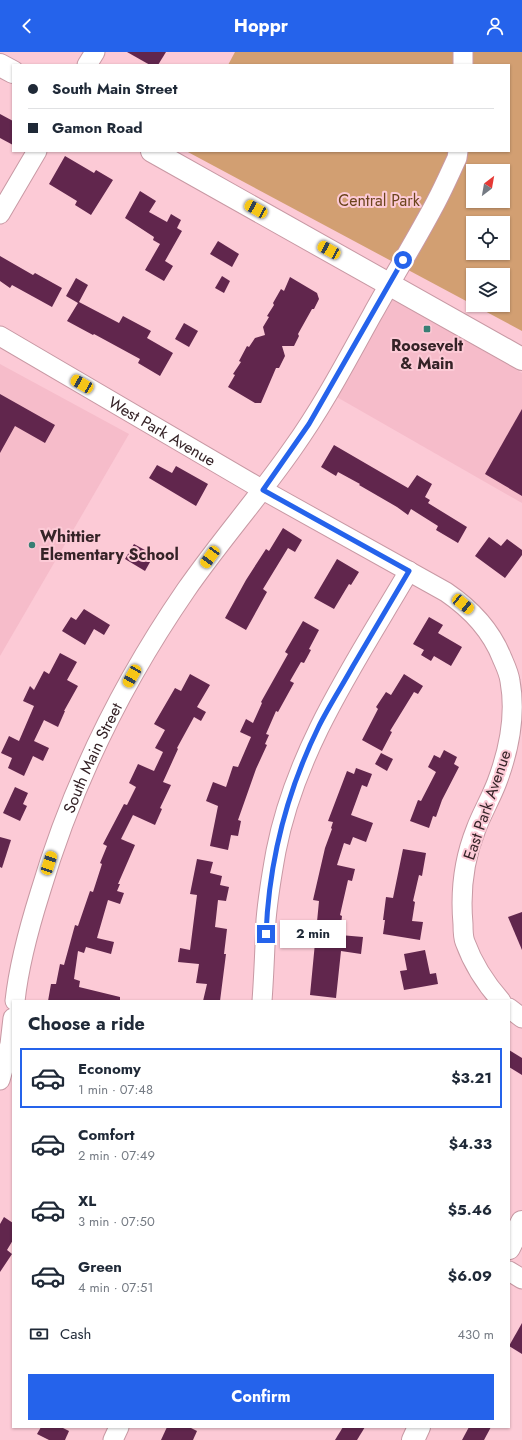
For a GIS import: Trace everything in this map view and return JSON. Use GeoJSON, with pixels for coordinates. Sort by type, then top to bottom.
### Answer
{"type":"FeatureCollection","features":[{"type":"Feature","properties":{"kind":"main road"},"geometry":{"type":"LineString","coordinates":[[0,65],[12,71]]}},
{"type":"Feature","properties":{"kind":"main road"},"geometry":{"type":"LineString","coordinates":[[154,152],[522,359]]}},
{"type":"Feature","properties":{"kind":"main road"},"geometry":{"type":"LineString","coordinates":[[510,1246],[522,1222]]}},
{"type":"Feature","properties":{"kind":"main road"},"geometry":{"type":"LineString","coordinates":[[413,1440],[419,1428]]}},
{"type":"Feature","properties":{"kind":"street"},"geometry":{"type":"LineString","coordinates":[[88,64],[95,52]]}},
{"type":"Feature","properties":{"kind":"street"},"geometry":{"type":"LineString","coordinates":[[463,52],[463,64]]}},
{"type":"Feature","properties":{"kind":"street"},"geometry":{"type":"LineString","coordinates":[[0,214],[36,152]]}},
{"type":"Feature","properties":{"kind":"street","name":"South Main Street"},"geometry":{"type":"LineString","coordinates":[[15,1000],[25,946],[44,877],[61,828],[96,745],[139,663],[177,604],[210,557],[263,490],[309,424],[437,200],[457,158],[458,152]]}},
{"type":"Feature","properties":{"kind":"street","name":"West Park Avenue"},"geometry":{"type":"LineString","coordinates":[[0,336],[263,490]]}},
{"type":"Feature","properties":{"kind":"street","name":"East Park Avenue"},"geometry":{"type":"LineString","coordinates":[[263,490],[446,592],[470,610],[486,628],[499,651],[510,679],[512,724],[506,753],[497,781],[470,846],[461,894],[465,941],[479,971],[500,1000]]}},
{"type":"Feature","properties":{"kind":"street"},"geometry":{"type":"LineString","coordinates":[[262,1000],[266,918],[270,883],[278,842],[294,786],[326,714],[409,571]]}},
{"type":"Feature","properties":{"kind":"street"},"geometry":{"type":"LineString","coordinates":[[510,1009],[522,1018]]}},
{"type":"Feature","properties":{"kind":"street"},"geometry":{"type":"LineString","coordinates":[[0,1080],[12,1023]]}},
{"type":"Feature","properties":{"kind":"street"},"geometry":{"type":"LineString","coordinates":[[510,1272],[522,1279]]}},
{"type":"Feature","properties":{"kind":"street"},"geometry":{"type":"LineString","coordinates":[[113,1440],[119,1428]]}},
{"type":"Feature","properties":{"kind":"shaded area"},"geometry":{"type":"Polygon","coordinates":[[[376,289],[522,373],[522,503],[321,388],[376,289]]]}},
{"type":"Feature","properties":{"kind":"shaded area","name":"Whittier Elementary School"},"geometry":{"type":"Polygon","coordinates":[[[0,364],[129,434],[0,656],[0,364]]]}},
{"type":"Feature","properties":{"kind":"green space","name":"Central Park"},"geometry":{"type":"Polygon","coordinates":[[[235,52],[522,52],[522,331],[486,312],[510,312],[510,268],[466,268],[466,301],[188,152],[510,152],[510,64],[229,64],[235,52]]]}},
{"type":"Feature","properties":{"kind":"building"},"geometry":{"type":"Polygon","coordinates":[[[127,52],[166,52],[159,64],[148,64],[127,52]]]}},
{"type":"Feature","properties":{"kind":"building"},"geometry":{"type":"Polygon","coordinates":[[[0,114],[12,120],[12,144],[0,138],[0,114]]]}},
{"type":"Feature","properties":{"kind":"building"},"geometry":{"type":"Polygon","coordinates":[[[65,156],[94,173],[96,170],[113,180],[91,215],[75,205],[77,201],[49,184],[65,156]]]}},
{"type":"Feature","properties":{"kind":"building"},"geometry":{"type":"Polygon","coordinates":[[[140,191],[156,201],[149,212],[167,222],[171,214],[181,220],[177,228],[182,231],[165,261],[173,266],[164,281],[145,270],[160,244],[153,240],[154,237],[125,218],[140,191]]]}},
{"type":"Feature","properties":{"kind":"building"},"geometry":{"type":"Polygon","coordinates":[[[218,241],[239,254],[232,267],[210,254],[218,241]]]}},
{"type":"Feature","properties":{"kind":"building"},"geometry":{"type":"Polygon","coordinates":[[[0,256],[33,275],[35,273],[62,288],[52,307],[12,285],[10,288],[0,281],[0,256]]]}},
{"type":"Feature","properties":{"kind":"building"},"geometry":{"type":"Polygon","coordinates":[[[222,276],[230,281],[224,293],[215,288],[222,276]]]}},
{"type":"Feature","properties":{"kind":"building"},"geometry":{"type":"Polygon","coordinates":[[[290,277],[317,293],[319,299],[298,334],[299,336],[294,346],[282,346],[285,356],[279,368],[276,368],[261,403],[255,403],[228,387],[235,375],[233,374],[241,362],[239,361],[247,346],[249,347],[255,338],[265,335],[263,327],[269,317],[267,316],[281,289],[284,291],[290,277]]]}},
{"type":"Feature","properties":{"kind":"building"},"geometry":{"type":"Polygon","coordinates":[[[76,278],[88,285],[79,302],[119,323],[123,316],[151,331],[147,338],[173,353],[160,376],[138,363],[140,359],[67,321],[78,303],[66,296],[76,278]]]}},
{"type":"Feature","properties":{"kind":"building"},"geometry":{"type":"Polygon","coordinates":[[[184,323],[198,331],[189,347],[175,339],[184,323]]]}},
{"type":"Feature","properties":{"kind":"building"},"geometry":{"type":"Polygon","coordinates":[[[0,394],[55,425],[45,443],[15,426],[0,453],[0,394]]]}},
{"type":"Feature","properties":{"kind":"building"},"geometry":{"type":"Polygon","coordinates":[[[522,409],[522,496],[485,474],[522,409]]]}},
{"type":"Feature","properties":{"kind":"building"},"geometry":{"type":"Polygon","coordinates":[[[334,445],[408,488],[417,475],[432,484],[425,497],[430,500],[428,503],[467,527],[458,543],[436,530],[438,526],[411,509],[408,515],[359,485],[360,484],[338,472],[336,476],[321,467],[334,445]]]}},
{"type":"Feature","properties":{"kind":"building"},"geometry":{"type":"Polygon","coordinates":[[[157,465],[172,473],[176,466],[208,484],[196,506],[149,478],[157,465]]]}},
{"type":"Feature","properties":{"kind":"building"},"geometry":{"type":"Polygon","coordinates":[[[283,528],[302,540],[295,552],[288,548],[263,589],[267,592],[246,630],[225,618],[246,580],[266,549],[269,551],[283,528]]]}},
{"type":"Feature","properties":{"kind":"building"},"geometry":{"type":"Polygon","coordinates":[[[489,537],[501,546],[507,539],[522,550],[522,555],[505,578],[475,556],[489,537]]]}},
{"type":"Feature","properties":{"kind":"building"},"geometry":{"type":"Polygon","coordinates":[[[134,544],[154,555],[145,571],[125,559],[134,544]]]}},
{"type":"Feature","properties":{"kind":"building"},"geometry":{"type":"Polygon","coordinates":[[[337,559],[359,572],[351,585],[349,584],[334,609],[314,598],[337,559]]]}},
{"type":"Feature","properties":{"kind":"building"},"geometry":{"type":"Polygon","coordinates":[[[84,609],[110,625],[104,635],[94,629],[85,645],[62,631],[71,617],[76,620],[84,609]]]}},
{"type":"Feature","properties":{"kind":"building"},"geometry":{"type":"Polygon","coordinates":[[[429,617],[443,625],[438,633],[462,647],[451,666],[434,656],[431,661],[421,655],[424,650],[413,644],[429,617]]]}},
{"type":"Feature","properties":{"kind":"building"},"geometry":{"type":"Polygon","coordinates":[[[303,621],[319,630],[309,649],[311,650],[304,663],[301,662],[290,681],[294,683],[278,712],[276,711],[266,734],[269,735],[265,744],[267,745],[256,769],[238,820],[241,821],[238,836],[231,835],[228,850],[210,846],[218,806],[206,801],[213,782],[226,787],[233,766],[238,767],[251,737],[240,732],[246,719],[253,723],[262,703],[261,702],[288,654],[285,652],[303,621]]]}},
{"type":"Feature","properties":{"kind":"building"},"geometry":{"type":"Polygon","coordinates":[[[60,653],[77,662],[67,680],[78,686],[64,711],[58,727],[44,720],[34,741],[49,748],[43,761],[33,756],[24,776],[8,768],[12,758],[1,753],[9,736],[19,741],[34,706],[23,701],[30,686],[34,690],[44,671],[49,674],[60,653]]]}},
{"type":"Feature","properties":{"kind":"building"},"geometry":{"type":"Polygon","coordinates":[[[190,674],[210,685],[197,707],[206,712],[201,721],[194,717],[177,748],[178,749],[163,782],[171,785],[160,808],[162,809],[155,825],[133,815],[121,839],[135,845],[118,884],[120,884],[117,891],[124,893],[120,904],[108,900],[97,938],[114,942],[111,954],[86,947],[84,953],[78,951],[74,979],[80,981],[79,987],[120,997],[120,1000],[48,1000],[51,984],[56,984],[60,964],[64,965],[75,925],[78,926],[90,891],[93,892],[102,864],[100,863],[107,846],[103,844],[124,804],[127,805],[136,787],[129,783],[138,764],[154,771],[163,752],[155,748],[165,730],[154,724],[175,688],[181,691],[190,674]]]}},
{"type":"Feature","properties":{"kind":"building"},"geometry":{"type":"Polygon","coordinates":[[[404,674],[423,686],[418,694],[414,692],[390,731],[392,732],[382,751],[362,740],[378,709],[376,707],[386,692],[391,695],[404,674]]]}},
{"type":"Feature","properties":{"kind":"building"},"geometry":{"type":"Polygon","coordinates":[[[444,750],[457,757],[454,764],[459,767],[442,800],[436,817],[433,816],[429,828],[410,821],[418,800],[421,801],[436,772],[428,767],[434,755],[440,758],[444,750]]]}},
{"type":"Feature","properties":{"kind":"building"},"geometry":{"type":"Polygon","coordinates":[[[381,753],[393,759],[387,771],[375,764],[381,753]]]}},
{"type":"Feature","properties":{"kind":"building"},"geometry":{"type":"Polygon","coordinates":[[[356,768],[372,774],[367,787],[362,785],[351,815],[373,823],[366,842],[353,837],[350,845],[344,843],[337,865],[355,869],[352,881],[348,880],[340,915],[342,916],[340,935],[363,937],[361,954],[341,951],[336,998],[310,995],[319,901],[313,900],[325,848],[332,829],[333,822],[328,821],[347,771],[354,774],[356,768]]]}},
{"type":"Feature","properties":{"kind":"building"},"geometry":{"type":"Polygon","coordinates":[[[15,787],[28,793],[23,804],[27,806],[20,821],[3,813],[15,787]]]}},
{"type":"Feature","properties":{"kind":"building"},"geometry":{"type":"Polygon","coordinates":[[[0,837],[11,840],[2,868],[0,867],[0,837]]]}},
{"type":"Feature","properties":{"kind":"building"},"geometry":{"type":"Polygon","coordinates":[[[403,849],[426,853],[422,876],[419,875],[413,901],[415,902],[412,921],[423,922],[420,940],[383,934],[386,897],[393,898],[403,849]]]}},
{"type":"Feature","properties":{"kind":"building"},"geometry":{"type":"Polygon","coordinates":[[[197,859],[213,862],[210,873],[222,876],[220,885],[229,887],[226,901],[218,900],[215,927],[227,929],[224,954],[226,954],[220,1000],[203,1000],[207,984],[196,983],[199,964],[178,962],[180,948],[190,950],[197,895],[190,894],[197,859]]]}},
{"type":"Feature","properties":{"kind":"building"},"geometry":{"type":"Polygon","coordinates":[[[522,912],[522,950],[508,917],[522,912]]]}},
{"type":"Feature","properties":{"kind":"building"},"geometry":{"type":"Polygon","coordinates":[[[425,950],[430,974],[436,973],[438,984],[404,990],[400,971],[407,970],[404,954],[425,950]]]}},
{"type":"Feature","properties":{"kind":"building"},"geometry":{"type":"Polygon","coordinates":[[[510,1051],[522,1058],[522,1075],[510,1068],[510,1051]]]}},
{"type":"Feature","properties":{"kind":"building"},"geometry":{"type":"Polygon","coordinates":[[[4,1217],[12,1222],[12,1242],[7,1250],[12,1254],[0,1272],[0,1224],[4,1217]]]}},
{"type":"Feature","properties":{"kind":"building"},"geometry":{"type":"Polygon","coordinates":[[[522,1323],[522,1354],[510,1347],[522,1323]]]}},
{"type":"Feature","properties":{"kind":"building"},"geometry":{"type":"Polygon","coordinates":[[[40,1428],[63,1428],[69,1431],[65,1440],[49,1440],[37,1434],[40,1428]]]}},
{"type":"Feature","properties":{"kind":"building"},"geometry":{"type":"Polygon","coordinates":[[[167,1428],[191,1428],[197,1431],[193,1440],[161,1440],[167,1428]]]}},
{"type":"Feature","properties":{"kind":"building"},"geometry":{"type":"Polygon","coordinates":[[[342,1428],[364,1428],[357,1440],[335,1440],[342,1428]]]}},
{"type":"Feature","properties":{"kind":"building"},"geometry":{"type":"Polygon","coordinates":[[[468,1428],[490,1428],[484,1440],[462,1440],[468,1428]]]}},
{"type":"Feature","properties":{"kind":"place","name":"Roosevelt & Main"},"geometry":{"type":"Point","coordinates":[427,329]}},
{"type":"Feature","properties":{"kind":"place","name":"Whittier Elementary School"},"geometry":{"type":"Point","coordinates":[32,545]}},
{"type":"Feature","properties":{"kind":"route"},"geometry":{"type":"LineString","coordinates":[[266,934],[266,918],[270,883],[276,849],[294,786],[319,727],[409,571],[263,490],[294,448],[309,424],[344,366],[403,260]]}}]}
